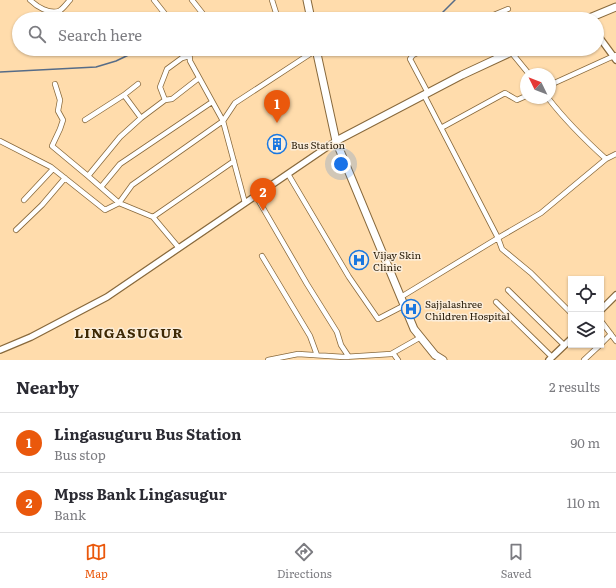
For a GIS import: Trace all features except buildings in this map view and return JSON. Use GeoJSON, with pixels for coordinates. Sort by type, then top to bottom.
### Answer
{"type":"FeatureCollection","features":[{"type":"Feature","properties":{"kind":"main road"},"geometry":{"type":"LineString","coordinates":[[307,0],[310,12]]}},
{"type":"Feature","properties":{"kind":"main road"},"geometry":{"type":"LineString","coordinates":[[604,12],[616,7]]}},
{"type":"Feature","properties":{"kind":"main road"},"geometry":{"type":"LineString","coordinates":[[318,56],[336,141],[414,329],[435,355],[444,360]]}},
{"type":"Feature","properties":{"kind":"main road"},"geometry":{"type":"LineString","coordinates":[[336,141],[502,56]]}},
{"type":"Feature","properties":{"kind":"street"},"geometry":{"type":"LineString","coordinates":[[30,0],[35,5],[51,12],[60,10],[70,0]]}},
{"type":"Feature","properties":{"kind":"street"},"geometry":{"type":"LineString","coordinates":[[154,0],[163,12]]}},
{"type":"Feature","properties":{"kind":"street"},"geometry":{"type":"LineString","coordinates":[[192,0],[201,12]]}},
{"type":"Feature","properties":{"kind":"street"},"geometry":{"type":"LineString","coordinates":[[272,0],[276,12]]}},
{"type":"Feature","properties":{"kind":"street"},"geometry":{"type":"LineString","coordinates":[[501,12],[508,9]]}},
{"type":"Feature","properties":{"kind":"street"},"geometry":{"type":"LineString","coordinates":[[556,82],[615,57],[604,43]]}},
{"type":"Feature","properties":{"kind":"street"},"geometry":{"type":"LineString","coordinates":[[189,56],[199,78],[223,121],[245,204]]}},
{"type":"Feature","properties":{"kind":"street"},"geometry":{"type":"LineString","coordinates":[[1,143],[53,169],[105,210],[119,203],[132,185],[223,121],[235,103],[306,56]]}},
{"type":"Feature","properties":{"kind":"street"},"geometry":{"type":"LineString","coordinates":[[412,56],[410,59],[441,128],[498,238],[502,249],[531,273],[570,312]]}},
{"type":"Feature","properties":{"kind":"street"},"geometry":{"type":"LineString","coordinates":[[518,56],[525,68]]}},
{"type":"Feature","properties":{"kind":"street"},"geometry":{"type":"LineString","coordinates":[[165,100],[160,87],[167,69],[182,58],[190,59]]}},
{"type":"Feature","properties":{"kind":"street"},"geometry":{"type":"LineString","coordinates":[[88,176],[120,137],[141,118],[165,100],[172,99],[199,78]]}},
{"type":"Feature","properties":{"kind":"street"},"geometry":{"type":"LineString","coordinates":[[55,84],[60,100],[58,111],[62,120],[60,129],[52,146],[119,203],[153,217],[179,248]]}},
{"type":"Feature","properties":{"kind":"street"},"geometry":{"type":"LineString","coordinates":[[85,120],[124,95],[138,84]]}},
{"type":"Feature","properties":{"kind":"street"},"geometry":{"type":"LineString","coordinates":[[441,128],[505,93],[517,100],[520,99]]}},
{"type":"Feature","properties":{"kind":"street"},"geometry":{"type":"LineString","coordinates":[[124,95],[141,118]]}},
{"type":"Feature","properties":{"kind":"street"},"geometry":{"type":"LineString","coordinates":[[101,187],[120,164],[212,102]]}},
{"type":"Feature","properties":{"kind":"street"},"geometry":{"type":"LineString","coordinates":[[552,104],[587,142],[606,159]]}},
{"type":"Feature","properties":{"kind":"street"},"geometry":{"type":"LineString","coordinates":[[0,350],[31,337],[107,297],[336,141]]}},
{"type":"Feature","properties":{"kind":"street"},"geometry":{"type":"LineString","coordinates":[[401,297],[541,213],[606,159],[616,154]]}},
{"type":"Feature","properties":{"kind":"street"},"geometry":{"type":"LineString","coordinates":[[153,217],[234,160]]}},
{"type":"Feature","properties":{"kind":"street"},"geometry":{"type":"LineString","coordinates":[[24,200],[53,169]]}},
{"type":"Feature","properties":{"kind":"street"},"geometry":{"type":"LineString","coordinates":[[288,174],[349,277],[378,319],[405,305]]}},
{"type":"Feature","properties":{"kind":"street"},"geometry":{"type":"LineString","coordinates":[[16,230],[42,205],[65,178]]}},
{"type":"Feature","properties":{"kind":"street"},"geometry":{"type":"LineString","coordinates":[[256,196],[307,284],[337,332],[341,345],[349,357]]}},
{"type":"Feature","properties":{"kind":"street"},"geometry":{"type":"LineString","coordinates":[[262,256],[310,336],[317,355]]}},
{"type":"Feature","properties":{"kind":"street"},"geometry":{"type":"LineString","coordinates":[[508,290],[564,345]]}},
{"type":"Feature","properties":{"kind":"street"},"geometry":{"type":"LineString","coordinates":[[604,307],[616,295]]}},
{"type":"Feature","properties":{"kind":"street"},"geometry":{"type":"LineString","coordinates":[[496,302],[550,359],[568,342]]}},
{"type":"Feature","properties":{"kind":"street"},"geometry":{"type":"LineString","coordinates":[[604,325],[616,341]]}},
{"type":"Feature","properties":{"kind":"street"},"geometry":{"type":"LineString","coordinates":[[604,340],[611,334]]}},
{"type":"Feature","properties":{"kind":"street"},"geometry":{"type":"LineString","coordinates":[[268,360],[298,354],[349,357],[393,353],[421,337]]}},
{"type":"Feature","properties":{"kind":"street"},"geometry":{"type":"LineString","coordinates":[[584,360],[596,348]]}},
{"type":"Feature","properties":{"kind":"street"},"geometry":{"type":"LineString","coordinates":[[393,353],[398,360]]}},
{"type":"Feature","properties":{"kind":"waterway"},"geometry":{"type":"LineString","coordinates":[[443,12],[455,0]]}},
{"type":"Feature","properties":{"kind":"waterway"},"geometry":{"type":"LineString","coordinates":[[0,72],[96,67],[126,56]]}},
{"type":"Feature","properties":{"kind":"place","name":"Lingasuguru Bus Station"},"geometry":{"type":"Point","coordinates":[277,123]}},
{"type":"Feature","properties":{"kind":"place","name":"Bus Station"},"geometry":{"type":"Point","coordinates":[277,144]}},
{"type":"Feature","properties":{"kind":"place","name":"Mpss Bank Lingasugur"},"geometry":{"type":"Point","coordinates":[263,211]}},
{"type":"Feature","properties":{"kind":"place","name":"Vijay Skin Clinic"},"geometry":{"type":"Point","coordinates":[359,260]}},
{"type":"Feature","properties":{"kind":"place","name":"Sajjalashree Children Hospital"},"geometry":{"type":"Point","coordinates":[411,309]}},
{"type":"Feature","properties":{"kind":"district","name":"LINGASUGUR"},"geometry":{"type":"Point","coordinates":[129,332]}}]}
